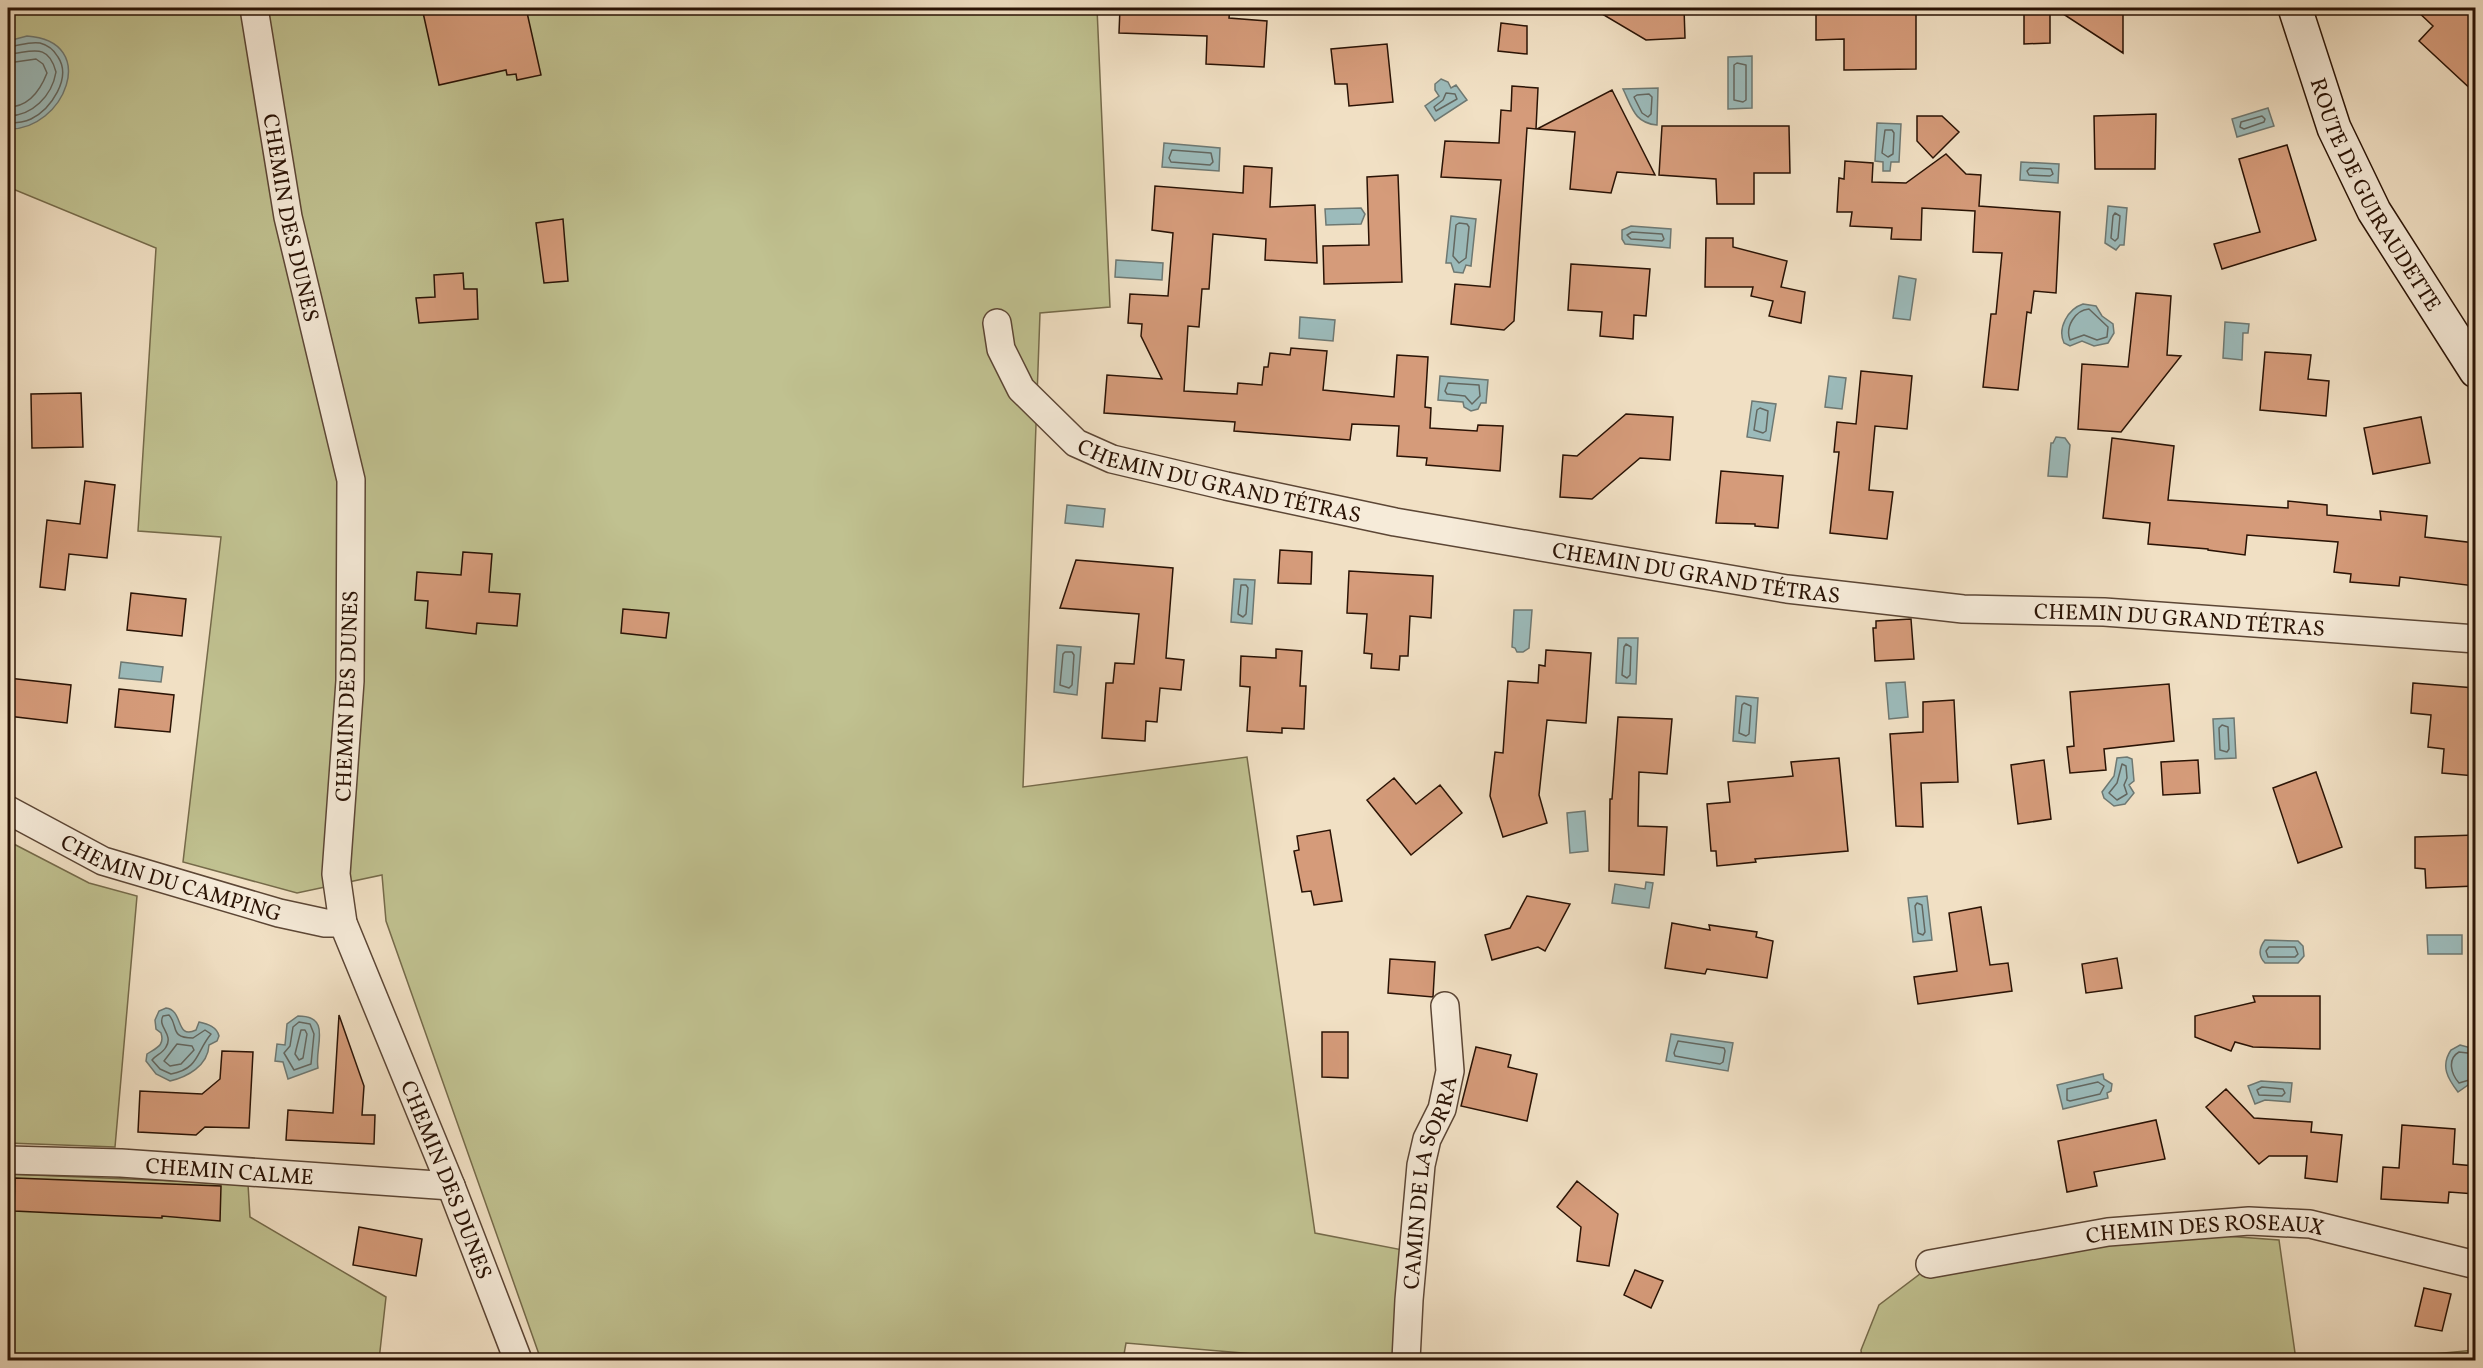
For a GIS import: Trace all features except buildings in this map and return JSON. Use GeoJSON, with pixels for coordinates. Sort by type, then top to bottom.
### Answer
{"type":"FeatureCollection","features":[{"type":"Feature","properties":{"kind":"street","name":"CHEMIN DES DUNES"},"geometry":{"type":"LineString","coordinates":[[254,8],[288,217],[351,480],[350,681],[336,874],[343,923],[451,1186],[518,1360]]}},
{"type":"Feature","properties":{"kind":"street","name":"ROUTE DE GUIRAUDETTE"},"geometry":{"type":"LineString","coordinates":[[2295,8],[2334,128],[2374,211],[2475,371]]}},
{"type":"Feature","properties":{"kind":"street","name":"CHEMIN DU GRAND TÉTRAS"},"geometry":{"type":"LineString","coordinates":[[997,323],[1001,349],[1021,389],[1076,443],[1112,459],[1226,486],[1395,522],[1787,589],[1963,609],[2115,613],[2475,639]]}},
{"type":"Feature","properties":{"kind":"street","name":"CHEMIN DU CAMPING"},"geometry":{"type":"LineString","coordinates":[[8,810],[103,861],[279,913],[326,923],[343,923]]}},
{"type":"Feature","properties":{"kind":"street","name":"CAMIN DE LA SORRA"},"geometry":{"type":"LineString","coordinates":[[1407,1360],[1409,1300],[1420,1165],[1427,1139],[1442,1109],[1450,1071],[1445,1006]]}},
{"type":"Feature","properties":{"kind":"street","name":"CHEMIN CALME"},"geometry":{"type":"LineString","coordinates":[[8,1160],[121,1163],[451,1186]]}},
{"type":"Feature","properties":{"kind":"street","name":"CHEMIN DES ROSEAUX"},"geometry":{"type":"LineString","coordinates":[[1930,1264],[2108,1232],[2248,1221],[2310,1224],[2475,1265]]}},
{"type":"Feature","properties":{"kind":"green space"},"geometry":{"type":"Polygon","coordinates":[[[8,8],[1097,8],[1110,307],[1040,313],[1023,787],[1247,757],[1315,1233],[1403,1250],[1399,1360],[1323,1360],[1126,1343],[1123,1360],[541,1360],[386,921],[382,875],[297,893],[183,862],[221,537],[138,531],[156,248],[8,187],[8,8]]]}},
{"type":"Feature","properties":{"kind":"green space"},"geometry":{"type":"Polygon","coordinates":[[[8,841],[89,883],[137,896],[115,1147],[8,1143],[8,841]]]}},
{"type":"Feature","properties":{"kind":"green space"},"geometry":{"type":"Polygon","coordinates":[[[8,1174],[248,1184],[250,1217],[386,1297],[379,1360],[8,1360],[8,1174]]]}},
{"type":"Feature","properties":{"kind":"green space"},"geometry":{"type":"Polygon","coordinates":[[[2211,1235],[2279,1240],[2296,1360],[1862,1360],[1861,1350],[1879,1305],[1920,1274],[2069,1249],[2211,1235]]]}},
{"type":"Feature","properties":{"kind":"green space"},"geometry":{"type":"Polygon","coordinates":[[[2475,1350],[2475,1360],[2369,1360],[2475,1350]]]}},
{"type":"Feature","properties":{"kind":"water"},"geometry":{"type":"Polygon","coordinates":[[[27,36],[50,42],[63,53],[68,68],[66,85],[58,102],[45,116],[28,126],[8,129],[8,41],[27,36]]]}},
{"type":"Feature","properties":{"kind":"water"},"geometry":{"type":"Polygon","coordinates":[[[1752,56],[1752,108],[1728,109],[1728,57],[1752,56]]]}},
{"type":"Feature","properties":{"kind":"water"},"geometry":{"type":"Polygon","coordinates":[[[1441,79],[1448,82],[1451,88],[1456,85],[1467,100],[1435,121],[1425,106],[1439,96],[1435,90],[1435,84],[1441,79]]]}},
{"type":"Feature","properties":{"kind":"water"},"geometry":{"type":"Polygon","coordinates":[[[1658,88],[1657,125],[1649,124],[1635,113],[1623,89],[1658,88]]]}},
{"type":"Feature","properties":{"kind":"water"},"geometry":{"type":"Polygon","coordinates":[[[2268,108],[2274,126],[2237,137],[2232,119],[2268,108]]]}},
{"type":"Feature","properties":{"kind":"water"},"geometry":{"type":"Polygon","coordinates":[[[1877,123],[1901,124],[1899,162],[1891,162],[1890,171],[1883,171],[1883,162],[1875,161],[1877,123]]]}},
{"type":"Feature","properties":{"kind":"water"},"geometry":{"type":"Polygon","coordinates":[[[1164,143],[1220,148],[1219,171],[1162,167],[1164,143]]]}},
{"type":"Feature","properties":{"kind":"water"},"geometry":{"type":"Polygon","coordinates":[[[2021,162],[2059,164],[2058,183],[2020,180],[2021,162]]]}},
{"type":"Feature","properties":{"kind":"water"},"geometry":{"type":"Polygon","coordinates":[[[2108,206],[2127,208],[2124,245],[2120,245],[2116,250],[2105,243],[2108,206]]]}},
{"type":"Feature","properties":{"kind":"water"},"geometry":{"type":"Polygon","coordinates":[[[1361,208],[1365,214],[1361,224],[1326,225],[1325,209],[1361,208]]]}},
{"type":"Feature","properties":{"kind":"water"},"geometry":{"type":"Polygon","coordinates":[[[1451,216],[1476,219],[1471,266],[1466,265],[1463,273],[1454,272],[1451,263],[1446,263],[1451,216]]]}},
{"type":"Feature","properties":{"kind":"water"},"geometry":{"type":"Polygon","coordinates":[[[1631,226],[1671,229],[1670,248],[1625,244],[1622,239],[1622,230],[1631,226]]]}},
{"type":"Feature","properties":{"kind":"water"},"geometry":{"type":"Polygon","coordinates":[[[1116,260],[1163,263],[1162,280],[1115,277],[1116,260]]]}},
{"type":"Feature","properties":{"kind":"water"},"geometry":{"type":"Polygon","coordinates":[[[1899,276],[1916,279],[1910,320],[1893,318],[1899,276]]]}},
{"type":"Feature","properties":{"kind":"water"},"geometry":{"type":"Polygon","coordinates":[[[2083,304],[2096,306],[2102,316],[2113,324],[2114,333],[2108,343],[2094,346],[2082,341],[2070,346],[2064,343],[2062,331],[2065,320],[2073,310],[2083,304]]]}},
{"type":"Feature","properties":{"kind":"water"},"geometry":{"type":"Polygon","coordinates":[[[1300,317],[1335,320],[1333,341],[1299,338],[1300,317]]]}},
{"type":"Feature","properties":{"kind":"water"},"geometry":{"type":"Polygon","coordinates":[[[2225,322],[2249,324],[2248,333],[2243,333],[2242,360],[2223,358],[2225,322]]]}},
{"type":"Feature","properties":{"kind":"water"},"geometry":{"type":"Polygon","coordinates":[[[1440,376],[1488,380],[1486,403],[1481,403],[1478,409],[1471,411],[1464,407],[1463,402],[1438,400],[1440,376]]]}},
{"type":"Feature","properties":{"kind":"water"},"geometry":{"type":"Polygon","coordinates":[[[1829,376],[1846,378],[1842,409],[1825,407],[1829,376]]]}},
{"type":"Feature","properties":{"kind":"water"},"geometry":{"type":"Polygon","coordinates":[[[1752,401],[1776,404],[1770,441],[1747,437],[1752,401]]]}},
{"type":"Feature","properties":{"kind":"water"},"geometry":{"type":"Polygon","coordinates":[[[2056,437],[2065,438],[2070,445],[2067,477],[2048,476],[2051,443],[2056,437]]]}},
{"type":"Feature","properties":{"kind":"water"},"geometry":{"type":"Polygon","coordinates":[[[1067,505],[1105,509],[1103,527],[1065,523],[1067,505]]]}},
{"type":"Feature","properties":{"kind":"water"},"geometry":{"type":"Polygon","coordinates":[[[1234,579],[1255,580],[1252,624],[1231,622],[1234,579]]]}},
{"type":"Feature","properties":{"kind":"water"},"geometry":{"type":"Polygon","coordinates":[[[1514,610],[1532,610],[1529,648],[1523,652],[1517,652],[1512,647],[1514,610]]]}},
{"type":"Feature","properties":{"kind":"water"},"geometry":{"type":"Polygon","coordinates":[[[1618,638],[1638,638],[1636,684],[1616,683],[1618,638]]]}},
{"type":"Feature","properties":{"kind":"water"},"geometry":{"type":"Polygon","coordinates":[[[1057,645],[1081,647],[1077,695],[1054,692],[1057,645]]]}},
{"type":"Feature","properties":{"kind":"water"},"geometry":{"type":"Polygon","coordinates":[[[121,662],[163,667],[161,682],[119,678],[121,662]]]}},
{"type":"Feature","properties":{"kind":"water"},"geometry":{"type":"Polygon","coordinates":[[[1905,682],[1908,717],[1889,719],[1886,683],[1905,682]]]}},
{"type":"Feature","properties":{"kind":"water"},"geometry":{"type":"Polygon","coordinates":[[[1736,696],[1758,698],[1755,743],[1733,741],[1736,696]]]}},
{"type":"Feature","properties":{"kind":"water"},"geometry":{"type":"Polygon","coordinates":[[[2234,718],[2236,758],[2215,759],[2213,719],[2234,718]]]}},
{"type":"Feature","properties":{"kind":"water"},"geometry":{"type":"Polygon","coordinates":[[[2117,758],[2132,759],[2134,781],[2129,785],[2134,793],[2125,804],[2114,806],[2104,798],[2102,792],[2114,776],[2117,758]]]}},
{"type":"Feature","properties":{"kind":"water"},"geometry":{"type":"Polygon","coordinates":[[[1585,811],[1588,851],[1570,853],[1567,813],[1585,811]]]}},
{"type":"Feature","properties":{"kind":"water"},"geometry":{"type":"Polygon","coordinates":[[[1646,882],[1653,883],[1649,908],[1612,903],[1615,884],[1645,889],[1646,882]]]}},
{"type":"Feature","properties":{"kind":"water"},"geometry":{"type":"Polygon","coordinates":[[[1927,896],[1932,940],[1913,942],[1908,898],[1927,896]]]}},
{"type":"Feature","properties":{"kind":"water"},"geometry":{"type":"Polygon","coordinates":[[[2427,935],[2462,935],[2462,954],[2428,954],[2427,935]]]}},
{"type":"Feature","properties":{"kind":"water"},"geometry":{"type":"Polygon","coordinates":[[[2265,940],[2298,941],[2303,946],[2304,956],[2298,963],[2265,963],[2260,952],[2265,940]]]}},
{"type":"Feature","properties":{"kind":"water"},"geometry":{"type":"Polygon","coordinates":[[[166,1008],[172,1010],[185,1031],[196,1030],[199,1022],[214,1028],[219,1036],[217,1041],[209,1045],[201,1065],[183,1077],[170,1081],[156,1074],[146,1061],[147,1054],[161,1044],[161,1033],[156,1029],[155,1020],[159,1011],[166,1008]]]}},
{"type":"Feature","properties":{"kind":"water"},"geometry":{"type":"Polygon","coordinates":[[[298,1016],[309,1017],[319,1027],[318,1068],[288,1079],[283,1062],[275,1061],[277,1044],[285,1045],[287,1024],[298,1016]]]}},
{"type":"Feature","properties":{"kind":"water"},"geometry":{"type":"Polygon","coordinates":[[[1671,1034],[1733,1043],[1728,1071],[1666,1061],[1671,1034]]]}},
{"type":"Feature","properties":{"kind":"water"},"geometry":{"type":"Polygon","coordinates":[[[2460,1045],[2475,1049],[2475,1083],[2471,1083],[2458,1092],[2448,1077],[2446,1061],[2451,1050],[2460,1045]]]}},
{"type":"Feature","properties":{"kind":"water"},"geometry":{"type":"Polygon","coordinates":[[[2103,1074],[2104,1079],[2112,1084],[2111,1091],[2107,1093],[2108,1098],[2063,1109],[2057,1085],[2103,1074]]]}},
{"type":"Feature","properties":{"kind":"water"},"geometry":{"type":"Polygon","coordinates":[[[2261,1081],[2292,1083],[2290,1102],[2265,1100],[2255,1104],[2248,1086],[2261,1081]]]}}]}
